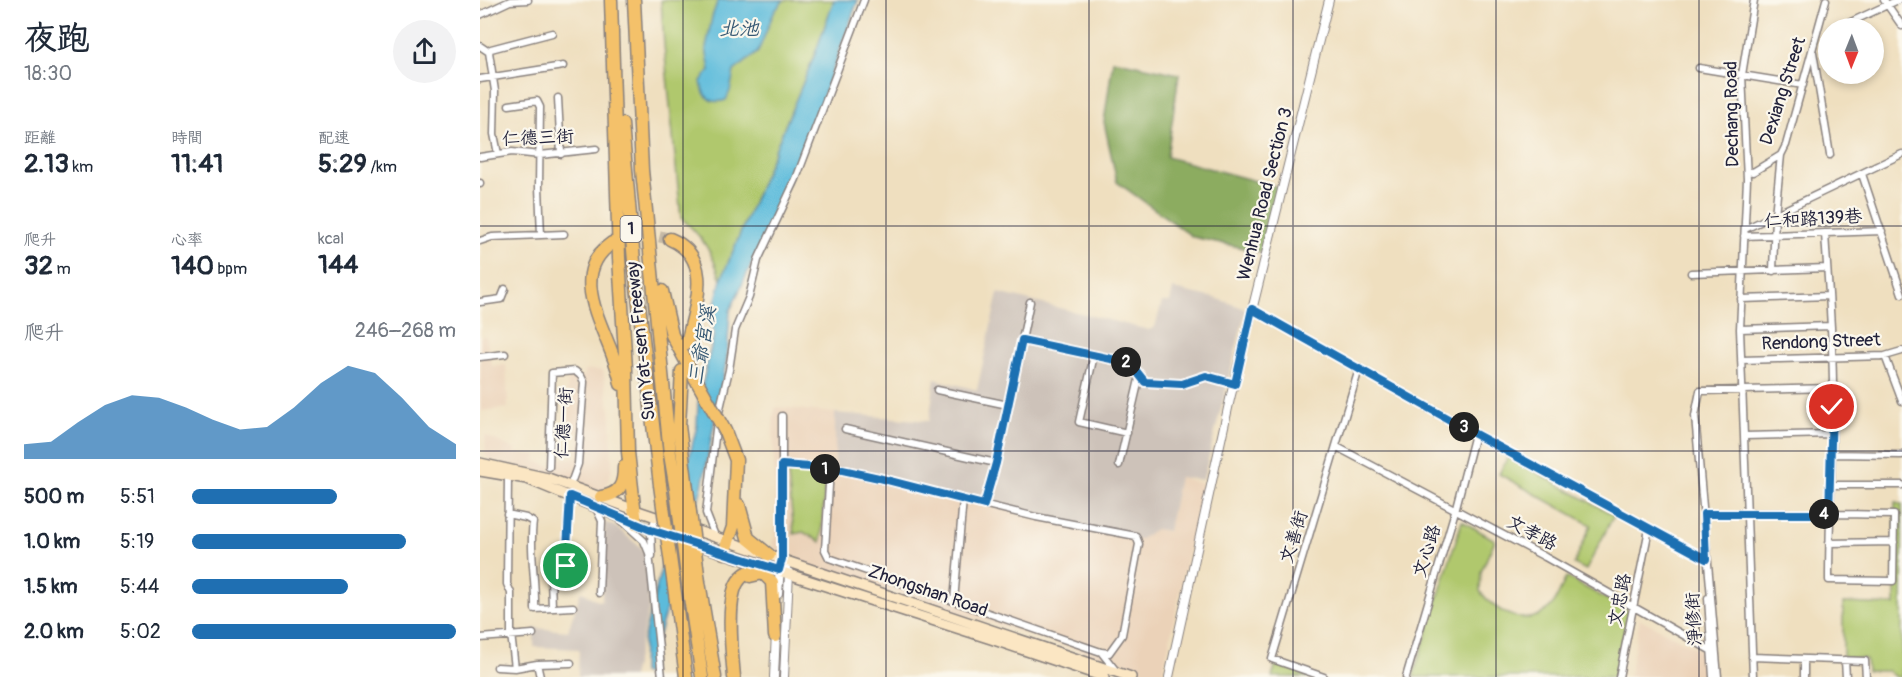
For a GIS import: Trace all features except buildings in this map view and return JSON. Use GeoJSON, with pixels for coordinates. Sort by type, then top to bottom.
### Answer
{"type":"FeatureCollection","features":[{"type":"Feature","properties":{"kind":"highway"},"geometry":{"type":"LineString","coordinates":[[610,0],[628,452],[636,524]]}},
{"type":"Feature","properties":{"kind":"highway","name":"Sun Yat-sen Freeway"},"geometry":{"type":"LineString","coordinates":[[617,0],[625,170],[684,677]]}},
{"type":"Feature","properties":{"kind":"highway"},"geometry":{"type":"LineString","coordinates":[[634,6],[641,54],[651,187],[663,300],[672,335],[688,374],[725,431],[736,460],[739,508],[745,530],[750,540],[772,560],[740,578],[733,590],[731,627],[734,677]]}},
{"type":"Feature","properties":{"kind":"highway","name":"Sun Yat-sen Freeway"},"geometry":{"type":"LineString","coordinates":[[634,6],[642,170],[694,583],[702,677]]}},
{"type":"Feature","properties":{"kind":"highway"},"geometry":{"type":"LineString","coordinates":[[670,239],[688,252],[698,274],[698,293],[687,342]]}},
{"type":"Feature","properties":{"kind":"highway"},"geometry":{"type":"LineString","coordinates":[[612,243],[595,260],[589,285],[594,306],[617,366],[627,428]]}},
{"type":"Feature","properties":{"kind":"highway"},"geometry":{"type":"LineString","coordinates":[[676,454],[679,420],[688,374]]}},
{"type":"Feature","properties":{"kind":"highway"},"geometry":{"type":"LineString","coordinates":[[597,501],[614,494],[621,488],[628,452]]}},
{"type":"Feature","properties":{"kind":"highway"},"geometry":{"type":"LineString","coordinates":[[726,547],[733,527],[736,460]]}},
{"type":"Feature","properties":{"kind":"highway"},"geometry":{"type":"LineString","coordinates":[[733,605],[738,588],[743,581],[753,575],[765,574],[772,585],[775,636]]}},
{"type":"Feature","properties":{"kind":"highway"},"geometry":{"type":"LineString","coordinates":[[694,583],[715,677]]}},
{"type":"Feature","properties":{"kind":"main road"},"geometry":{"type":"LineString","coordinates":[[480,463],[548,478],[570,486],[597,501],[613,514],[651,530]]}},
{"type":"Feature","properties":{"kind":"main road"},"geometry":{"type":"LineString","coordinates":[[480,471],[527,479],[570,496],[635,510],[658,518]]}},
{"type":"Feature","properties":{"kind":"main road","name":"Zhongshan Road"},"geometry":{"type":"LineString","coordinates":[[658,518],[715,536],[726,547]]}},
{"type":"Feature","properties":{"kind":"main road","name":"Zhongshan Road"},"geometry":{"type":"LineString","coordinates":[[651,530],[705,546],[726,547],[772,560],[1131,677]]}},
{"type":"Feature","properties":{"kind":"main road","name":"Zhongshan Road"},"geometry":{"type":"LineString","coordinates":[[772,560],[784,571],[1104,677]]}},
{"type":"Feature","properties":{"kind":"street"},"geometry":{"type":"LineString","coordinates":[[480,15],[510,1],[528,0]]}},
{"type":"Feature","properties":{"kind":"street","name":"Wenhua Road Section 3"},"geometry":{"type":"LineString","coordinates":[[1169,677],[1252,309],[1329,0]]}},
{"type":"Feature","properties":{"kind":"street","name":"Dechang Road"},"geometry":{"type":"LineString","coordinates":[[1753,677],[1740,329],[1747,171],[1742,75],[1754,0]]}},
{"type":"Feature","properties":{"kind":"street","name":"Dexiang Street"},"geometry":{"type":"LineString","coordinates":[[1747,171],[1753,172],[1781,155],[1786,145],[1812,51],[1823,27],[1826,0]]}},
{"type":"Feature","properties":{"kind":"street"},"geometry":{"type":"LineString","coordinates":[[1857,18],[1886,3],[1898,0]]}},
{"type":"Feature","properties":{"kind":"street"},"geometry":{"type":"LineString","coordinates":[[715,536],[706,513],[717,421],[727,382],[735,330],[749,297],[758,260],[796,179],[861,1]]}},
{"type":"Feature","properties":{"kind":"street"},"geometry":{"type":"LineString","coordinates":[[1886,3],[1902,26]]}},
{"type":"Feature","properties":{"kind":"street"},"geometry":{"type":"LineString","coordinates":[[489,52],[491,49],[552,33]]}},
{"type":"Feature","properties":{"kind":"street"},"geometry":{"type":"LineString","coordinates":[[480,46],[489,52],[493,78],[494,135],[498,154]]}},
{"type":"Feature","properties":{"kind":"street"},"geometry":{"type":"LineString","coordinates":[[1812,51],[1830,155]]}},
{"type":"Feature","properties":{"kind":"street"},"geometry":{"type":"LineString","coordinates":[[480,79],[563,66]]}},
{"type":"Feature","properties":{"kind":"street"},"geometry":{"type":"LineString","coordinates":[[1699,68],[1803,85]]}},
{"type":"Feature","properties":{"kind":"street"},"geometry":{"type":"LineString","coordinates":[[558,98],[561,154]]}},
{"type":"Feature","properties":{"kind":"street"},"geometry":{"type":"LineString","coordinates":[[509,105],[537,101],[540,107],[538,187],[542,235]]}},
{"type":"Feature","properties":{"kind":"street","name":"仁德三街"},"geometry":{"type":"LineString","coordinates":[[480,157],[512,152],[540,155],[596,149]]}},
{"type":"Feature","properties":{"kind":"street"},"geometry":{"type":"LineString","coordinates":[[1745,229],[1902,154]]}},
{"type":"Feature","properties":{"kind":"street"},"geometry":{"type":"LineString","coordinates":[[1773,271],[1775,215],[1781,155]]}},
{"type":"Feature","properties":{"kind":"street"},"geometry":{"type":"LineString","coordinates":[[1862,174],[1899,276],[1902,294]]}},
{"type":"Feature","properties":{"kind":"street","name":"仁和路139巷"},"geometry":{"type":"LineString","coordinates":[[1744,236],[1882,231]]}},
{"type":"Feature","properties":{"kind":"street"},"geometry":{"type":"LineString","coordinates":[[1704,514],[1747,513],[1829,514],[1894,514],[1893,581],[1829,580],[1829,514],[1833,388],[1825,233]]}},
{"type":"Feature","properties":{"kind":"street"},"geometry":{"type":"LineString","coordinates":[[480,241],[492,237],[564,234]]}},
{"type":"Feature","properties":{"kind":"street"},"geometry":{"type":"LineString","coordinates":[[1691,273],[1827,268]]}},
{"type":"Feature","properties":{"kind":"street"},"geometry":{"type":"LineString","coordinates":[[480,302],[501,299],[505,290]]}},
{"type":"Feature","properties":{"kind":"street"},"geometry":{"type":"LineString","coordinates":[[1741,299],[1829,296]]}},
{"type":"Feature","properties":{"kind":"street"},"geometry":{"type":"LineString","coordinates":[[984,505],[996,463],[1030,302]]}},
{"type":"Feature","properties":{"kind":"street"},"geometry":{"type":"LineString","coordinates":[[1252,309],[1475,434],[1706,559],[1710,565],[1718,677]]}},
{"type":"Feature","properties":{"kind":"street"},"geometry":{"type":"LineString","coordinates":[[1740,329],[1831,326]]}},
{"type":"Feature","properties":{"kind":"street"},"geometry":{"type":"LineString","coordinates":[[1022,340],[1130,363],[1145,382],[1182,384],[1206,376],[1235,384]]}},
{"type":"Feature","properties":{"kind":"street","name":"Rendong Street"},"geometry":{"type":"LineString","coordinates":[[1741,360],[1885,356],[1902,351]]}},
{"type":"Feature","properties":{"kind":"street"},"geometry":{"type":"LineString","coordinates":[[480,357],[506,354]]}},
{"type":"Feature","properties":{"kind":"street"},"geometry":{"type":"LineString","coordinates":[[1094,355],[1079,422],[1126,433]]}},
{"type":"Feature","properties":{"kind":"street"},"geometry":{"type":"LineString","coordinates":[[1885,356],[1902,401]]}},
{"type":"Feature","properties":{"kind":"street","name":"文善街"},"geometry":{"type":"LineString","coordinates":[[1324,677],[1272,659],[1359,369]]}},
{"type":"Feature","properties":{"kind":"street","name":"仁德一街"},"geometry":{"type":"LineString","coordinates":[[549,467],[552,373],[574,371],[581,376],[584,382],[578,464],[570,486]]}},
{"type":"Feature","properties":{"kind":"street"},"geometry":{"type":"LineString","coordinates":[[1119,465],[1140,375]]}},
{"type":"Feature","properties":{"kind":"street"},"geometry":{"type":"LineString","coordinates":[[1706,559],[1695,416],[1700,392],[1833,388]]}},
{"type":"Feature","properties":{"kind":"street"},"geometry":{"type":"LineString","coordinates":[[937,390],[1008,405]]}},
{"type":"Feature","properties":{"kind":"street"},"geometry":{"type":"LineString","coordinates":[[782,416],[782,465],[772,560],[784,571],[784,677]]}},
{"type":"Feature","properties":{"kind":"street"},"geometry":{"type":"LineString","coordinates":[[845,429],[996,463]]}},
{"type":"Feature","properties":{"kind":"street","name":"文心路"},"geometry":{"type":"LineString","coordinates":[[1406,677],[1475,434]]}},
{"type":"Feature","properties":{"kind":"street"},"geometry":{"type":"LineString","coordinates":[[1745,436],[1832,434]]}},
{"type":"Feature","properties":{"kind":"street","name":"文孝路"},"geometry":{"type":"LineString","coordinates":[[1337,447],[1545,557],[1710,650]]}},
{"type":"Feature","properties":{"kind":"street"},"geometry":{"type":"LineString","coordinates":[[1831,454],[1902,454]]}},
{"type":"Feature","properties":{"kind":"street"},"geometry":{"type":"LineString","coordinates":[[782,465],[830,469],[879,478],[984,505],[1136,536],[1139,544],[1122,635],[1109,653],[1101,652],[829,558],[825,550],[830,469]]}},
{"type":"Feature","properties":{"kind":"street"},"geometry":{"type":"LineString","coordinates":[[508,475],[507,584],[512,593],[511,634],[515,668]]}},
{"type":"Feature","properties":{"kind":"street"},"geometry":{"type":"LineString","coordinates":[[1830,484],[1902,485]]}},
{"type":"Feature","properties":{"kind":"street"},"geometry":{"type":"LineString","coordinates":[[566,566],[570,496]]}},
{"type":"Feature","properties":{"kind":"street"},"geometry":{"type":"LineString","coordinates":[[954,601],[963,499]]}},
{"type":"Feature","properties":{"kind":"street"},"geometry":{"type":"LineString","coordinates":[[597,501],[602,521],[599,593]]}},
{"type":"Feature","properties":{"kind":"street"},"geometry":{"type":"LineString","coordinates":[[507,514],[533,522],[530,543],[536,589],[535,609],[573,607]]}},
{"type":"Feature","properties":{"kind":"street"},"geometry":{"type":"LineString","coordinates":[[613,514],[644,541],[652,569]]}},
{"type":"Feature","properties":{"kind":"street"},"geometry":{"type":"LineString","coordinates":[[658,518],[651,530],[652,569],[662,677]]}},
{"type":"Feature","properties":{"kind":"street","name":"文忠路"},"geometry":{"type":"LineString","coordinates":[[1619,677],[1649,529]]}},
{"type":"Feature","properties":{"kind":"street"},"geometry":{"type":"LineString","coordinates":[[1829,543],[1894,542]]}},
{"type":"Feature","properties":{"kind":"street","name":"淨修街"},"geometry":{"type":"LineString","coordinates":[[1706,559],[1713,677]]}},
{"type":"Feature","properties":{"kind":"street"},"geometry":{"type":"LineString","coordinates":[[774,677],[775,636],[784,571]]}},
{"type":"Feature","properties":{"kind":"street"},"geometry":{"type":"LineString","coordinates":[[551,577],[552,608]]}},
{"type":"Feature","properties":{"kind":"street"},"geometry":{"type":"LineString","coordinates":[[480,638],[532,634]]}},
{"type":"Feature","properties":{"kind":"street"},"geometry":{"type":"LineString","coordinates":[[1101,652],[1117,673]]}},
{"type":"Feature","properties":{"kind":"street"},"geometry":{"type":"LineString","coordinates":[[1752,657],[1865,661],[1866,675]]}},
{"type":"Feature","properties":{"kind":"street"},"geometry":{"type":"LineString","coordinates":[[1804,659],[1804,677]]}},
{"type":"Feature","properties":{"kind":"street"},"geometry":{"type":"LineString","coordinates":[[1845,660],[1846,677]]}},
{"type":"Feature","properties":{"kind":"street"},"geometry":{"type":"LineString","coordinates":[[497,667],[515,668],[537,664],[571,663]]}},
{"type":"Feature","properties":{"kind":"street"},"geometry":{"type":"LineString","coordinates":[[537,664],[540,677]]}},
{"type":"Feature","properties":{"kind":"shaded area"},"geometry":{"type":"Polygon","coordinates":[[[1173,289],[1215,298],[1246,309],[1203,480],[1179,477],[1168,531],[1156,529],[1139,540],[835,470],[835,413],[929,421],[935,379],[977,390],[998,293],[1149,330],[1155,327],[1162,302],[1170,302],[1173,289]]]}},
{"type":"Feature","properties":{"kind":"shaded area"},"geometry":{"type":"Polygon","coordinates":[[[486,336],[492,366],[506,365],[508,408],[480,411],[480,337],[486,336]]]}},
{"type":"Feature","properties":{"kind":"shaded area"},"geometry":{"type":"Polygon","coordinates":[[[585,370],[603,370],[611,418],[612,469],[604,493],[490,460],[486,456],[485,435],[516,450],[515,453],[537,455],[536,461],[554,468],[556,458],[577,458],[579,432],[565,431],[568,376],[585,376],[585,370]]]}},
{"type":"Feature","properties":{"kind":"shaded area"},"geometry":{"type":"Polygon","coordinates":[[[776,407],[835,413],[835,470],[1156,529],[1168,531],[1179,477],[1203,484],[1162,677],[775,555],[772,542],[775,536],[773,417],[776,407]]]}},
{"type":"Feature","properties":{"kind":"shaded area"},"geometry":{"type":"Polygon","coordinates":[[[605,522],[616,527],[646,552],[649,608],[632,677],[578,677],[579,649],[534,647],[534,628],[568,631],[581,591],[598,601],[602,600],[605,522]]]}},
{"type":"Feature","properties":{"kind":"shaded area"},"geometry":{"type":"Polygon","coordinates":[[[1640,619],[1706,653],[1708,677],[1629,677],[1640,619]]]}},
{"type":"Feature","properties":{"kind":"green space"},"geometry":{"type":"Polygon","coordinates":[[[661,0],[834,0],[815,54],[721,280],[706,246],[681,218],[661,0]]]}},
{"type":"Feature","properties":{"kind":"green space"},"geometry":{"type":"Polygon","coordinates":[[[1113,60],[1179,74],[1167,157],[1278,187],[1262,252],[1193,237],[1117,182],[1104,122],[1113,60]]]}},
{"type":"Feature","properties":{"kind":"green space"},"geometry":{"type":"Polygon","coordinates":[[[1508,457],[1614,515],[1586,570],[1574,564],[1591,525],[1499,474],[1508,457]]]}},
{"type":"Feature","properties":{"kind":"green space"},"geometry":{"type":"Polygon","coordinates":[[[792,471],[821,474],[825,481],[821,542],[803,532],[794,534],[788,475],[792,471]]]}},
{"type":"Feature","properties":{"kind":"green space"},"geometry":{"type":"Polygon","coordinates":[[[1895,502],[1902,505],[1902,677],[1895,677],[1888,671],[1867,671],[1866,659],[1843,657],[1843,603],[1895,605],[1895,502]]]}},
{"type":"Feature","properties":{"kind":"green space"},"geometry":{"type":"Polygon","coordinates":[[[1462,521],[1495,540],[1481,572],[1480,591],[1504,612],[1523,618],[1542,613],[1556,600],[1566,577],[1629,611],[1615,677],[1413,677],[1462,521]]]}},
{"type":"Feature","properties":{"kind":"green space"},"geometry":{"type":"Polygon","coordinates":[[[1276,664],[1313,677],[1272,677],[1276,664]]]}},
{"type":"Feature","properties":{"kind":"water","name":"北池"},"geometry":{"type":"Polygon","coordinates":[[[718,0],[784,0],[774,12],[758,52],[734,71],[726,100],[716,101],[708,98],[701,81],[710,70],[706,48],[718,0]]]}},
{"type":"Feature","properties":{"kind":"water"},"geometry":{"type":"Polygon","coordinates":[[[834,0],[858,0],[816,116],[730,311],[727,357],[702,487],[655,647],[650,676],[642,673],[643,641],[697,426],[698,403],[714,334],[711,318],[721,280],[815,54],[834,0]]]}},
{"type":"Feature","properties":{"kind":"tunnel"},"geometry":{"type":"LineString","coordinates":[[624,237],[650,234],[670,239]]}},
{"type":"Feature","properties":{"kind":"route"},"geometry":{"type":"LineString","coordinates":[[566,566],[570,496],[651,530],[779,570],[782,559],[782,465],[838,469],[984,505],[996,463],[1022,340],[1130,363],[1145,382],[1182,384],[1206,376],[1235,384],[1252,309],[1475,434],[1706,559],[1704,514],[1829,514],[1832,407]]}},
{"type":"Feature","properties":{"kind":"water label","name":"三爺宮溪"},"geometry":{"type":"Point","coordinates":[702,345]}}]}
